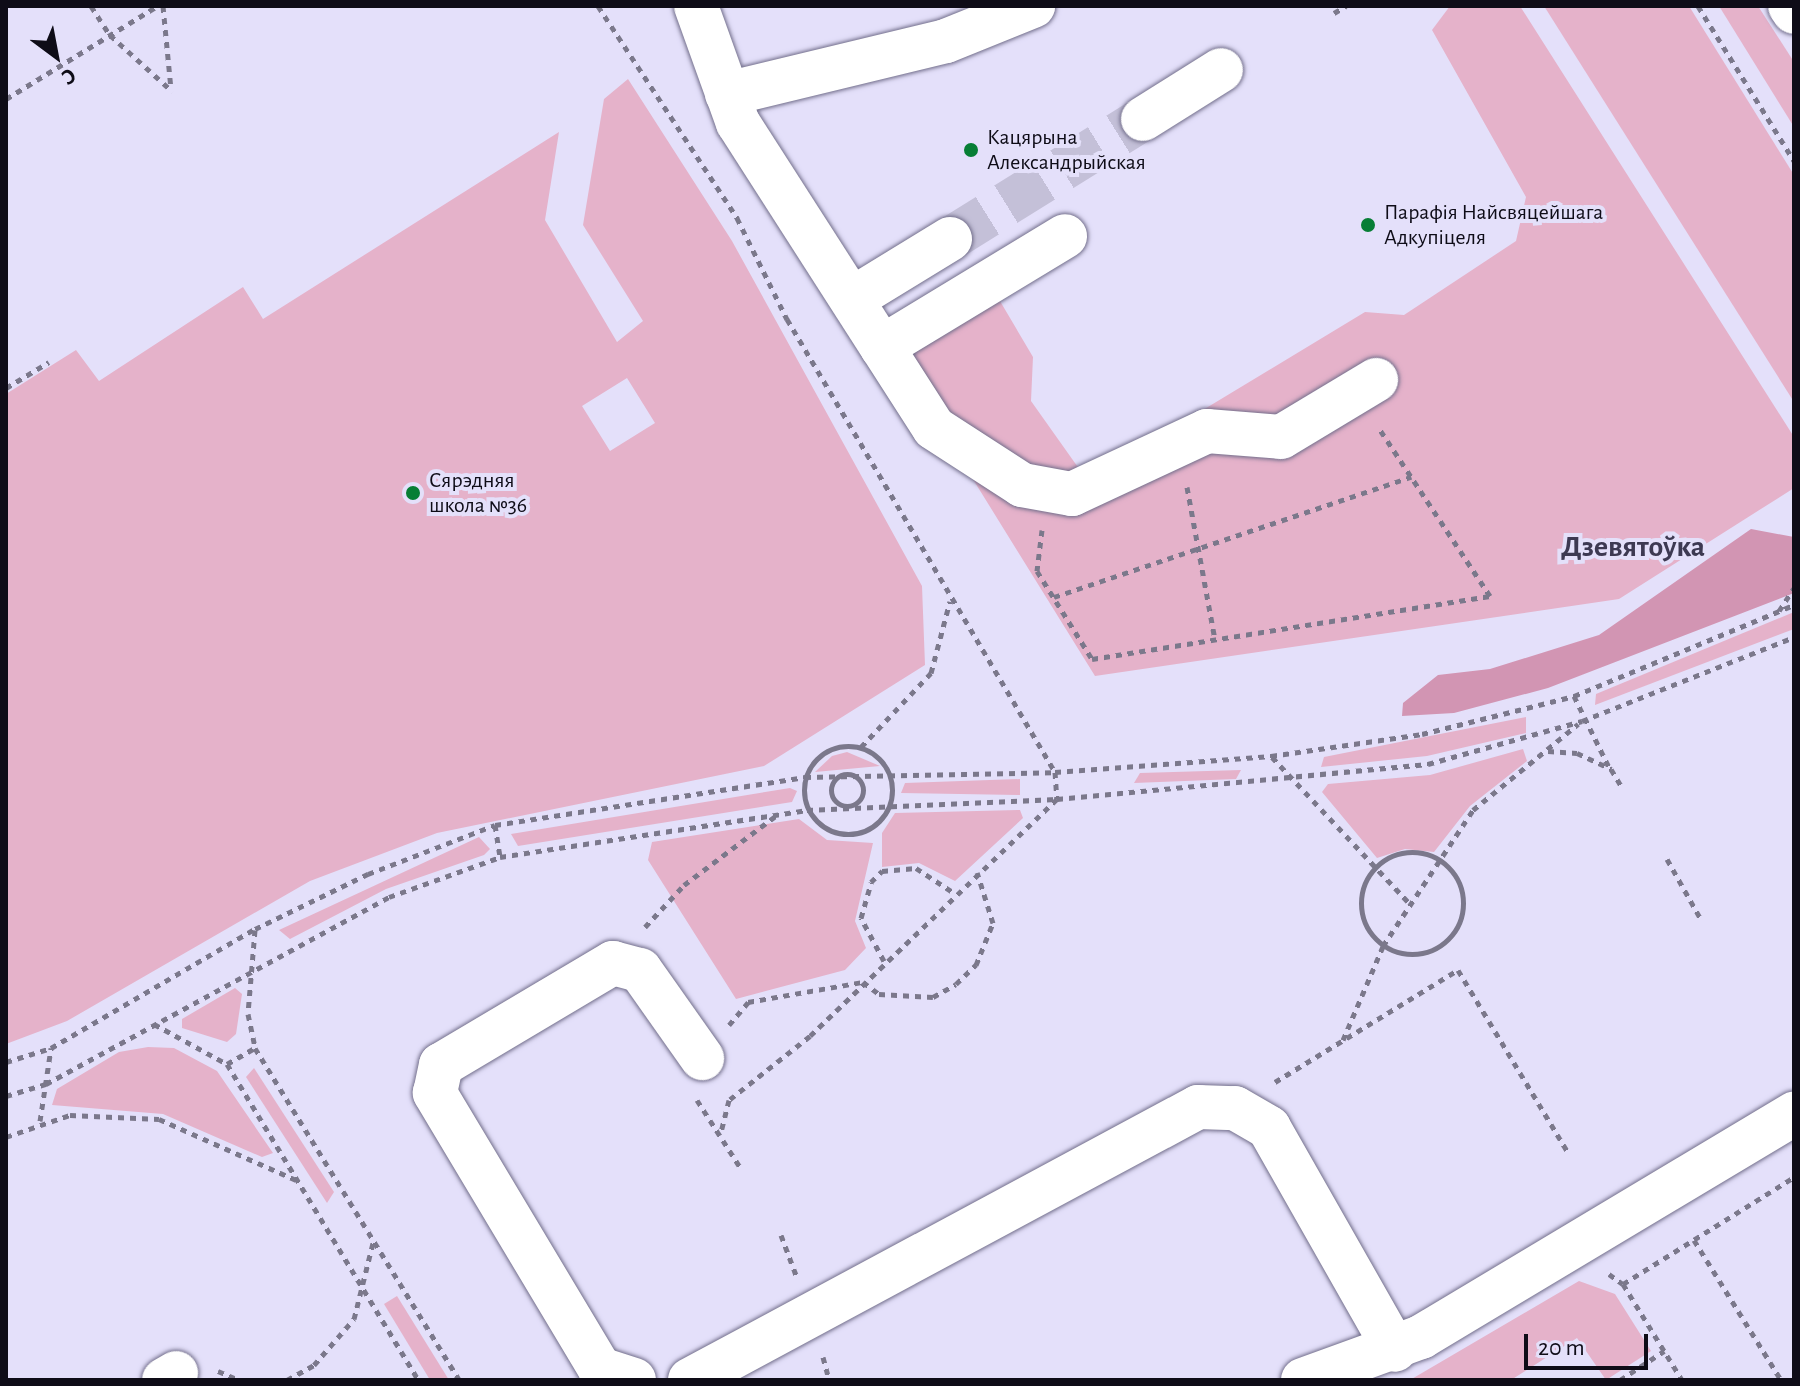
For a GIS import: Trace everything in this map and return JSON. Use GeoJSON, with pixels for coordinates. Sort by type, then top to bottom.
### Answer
{"type":"FeatureCollection","features":[{"type":"Feature","properties":{"kind":"street"},"geometry":{"type":"LineString","coordinates":[[696,6],[727,94],[934,428],[1022,485],[1072,494],[1207,431],[1281,437],[1366,386]]}},
{"type":"Feature","properties":{"kind":"street"},"geometry":{"type":"LineString","coordinates":[[727,94],[946,41],[1033,6]]}},
{"type":"Feature","properties":{"kind":"street"},"geometry":{"type":"LineString","coordinates":[[1790,6],[1794,12]]}},
{"type":"Feature","properties":{"kind":"street"},"geometry":{"type":"LineString","coordinates":[[1143,119],[1221,70]]}},
{"type":"Feature","properties":{"kind":"street"},"geometry":{"type":"LineString","coordinates":[[882,347],[1065,236]]}},
{"type":"Feature","properties":{"kind":"street"},"geometry":{"type":"LineString","coordinates":[[852,299],[950,239]]}},
{"type":"Feature","properties":{"kind":"street"},"geometry":{"type":"LineString","coordinates":[[613,1376],[435,1093],[441,1065],[613,963],[640,970],[702,1058]]}},
{"type":"Feature","properties":{"kind":"street"},"geometry":{"type":"LineString","coordinates":[[690,1380],[1198,1107],[1235,1108],[1269,1128],[1395,1350]]}},
{"type":"Feature","properties":{"kind":"street"},"geometry":{"type":"LineString","coordinates":[[1303,1380],[1395,1350],[1794,1114]]}},
{"type":"Feature","properties":{"kind":"path"},"geometry":{"type":"LineString","coordinates":[[6,99],[110,35],[160,6],[172,91],[110,35],[91,6]]}},
{"type":"Feature","properties":{"kind":"path"},"geometry":{"type":"LineString","coordinates":[[598,6],[737,218],[950,600],[1055,772],[1057,799]]}},
{"type":"Feature","properties":{"kind":"path"},"geometry":{"type":"LineString","coordinates":[[1334,13],[1346,6]]}},
{"type":"Feature","properties":{"kind":"path"},"geometry":{"type":"LineString","coordinates":[[1698,6],[1794,161]]}},
{"type":"Feature","properties":{"kind":"path"},"geometry":{"type":"LineString","coordinates":[[6,388],[49,362]]}},
{"type":"Feature","properties":{"kind":"path"},"geometry":{"type":"LineString","coordinates":[[1046,490],[1037,571],[1092,659],[1490,596],[1411,477],[1366,386]]}},
{"type":"Feature","properties":{"kind":"path"},"geometry":{"type":"LineString","coordinates":[[1179,446],[1215,639]]}},
{"type":"Feature","properties":{"kind":"path"},"geometry":{"type":"LineString","coordinates":[[1054,597],[1411,477]]}},
{"type":"Feature","properties":{"kind":"path"},"geometry":{"type":"LineString","coordinates":[[1778,612],[1794,588]]}},
{"type":"Feature","properties":{"kind":"path"},"geometry":{"type":"LineString","coordinates":[[861,747],[890,773],[890,804],[868,830],[850,835],[833,832],[807,810],[805,777],[826,750],[861,747],[931,673],[950,600]]}},
{"type":"Feature","properties":{"kind":"path"},"geometry":{"type":"LineString","coordinates":[[6,1062],[51,1048],[255,929],[495,825],[805,777],[847,773],[1055,772],[1271,756],[1422,734],[1574,696],[1794,605]]}},
{"type":"Feature","properties":{"kind":"path"},"geometry":{"type":"LineString","coordinates":[[6,1096],[46,1084],[253,965],[389,897],[500,857],[807,810],[1057,799],[1300,780],[1428,764],[1582,721],[1794,637]]}},
{"type":"Feature","properties":{"kind":"path"},"geometry":{"type":"LineString","coordinates":[[1574,696],[1582,721],[1623,789]]}},
{"type":"Feature","properties":{"kind":"path"},"geometry":{"type":"LineString","coordinates":[[1343,1040],[1383,946],[1473,810],[1582,721]]}},
{"type":"Feature","properties":{"kind":"path"},"geometry":{"type":"LineString","coordinates":[[1547,751],[1577,753],[1611,769]]}},
{"type":"Feature","properties":{"kind":"path"},"geometry":{"type":"LineString","coordinates":[[1271,756],[1300,780],[1409,903]]}},
{"type":"Feature","properties":{"kind":"path"},"geometry":{"type":"LineString","coordinates":[[847,773],[831,791],[849,806]]}},
{"type":"Feature","properties":{"kind":"path"},"geometry":{"type":"LineString","coordinates":[[847,773],[864,789],[849,806]]}},
{"type":"Feature","properties":{"kind":"path"},"geometry":{"type":"LineString","coordinates":[[720,1136],[729,1100],[863,982],[1057,799]]}},
{"type":"Feature","properties":{"kind":"path"},"geometry":{"type":"LineString","coordinates":[[613,963],[684,885],[778,814]]}},
{"type":"Feature","properties":{"kind":"path"},"geometry":{"type":"LineString","coordinates":[[495,825],[500,857]]}},
{"type":"Feature","properties":{"kind":"path"},"geometry":{"type":"LineString","coordinates":[[1407,852],[1439,860],[1452,872],[1463,906],[1449,938],[1417,954],[1383,946],[1370,933],[1360,898],[1376,866],[1407,852]]}},
{"type":"Feature","properties":{"kind":"path"},"geometry":{"type":"LineString","coordinates":[[1667,859],[1702,921]]}},
{"type":"Feature","properties":{"kind":"path"},"geometry":{"type":"LineString","coordinates":[[884,961],[861,918],[871,882],[882,871],[916,868],[954,893]]}},
{"type":"Feature","properties":{"kind":"path"},"geometry":{"type":"LineString","coordinates":[[740,1167],[685,1083],[702,1058],[748,1002],[863,982],[879,994],[933,997],[976,965],[993,923],[977,872]]}},
{"type":"Feature","properties":{"kind":"path"},"geometry":{"type":"LineString","coordinates":[[255,929],[248,1014],[255,1048],[459,1380]]}},
{"type":"Feature","properties":{"kind":"path"},"geometry":{"type":"LineString","coordinates":[[1267,1087],[1458,970],[1567,1151]]}},
{"type":"Feature","properties":{"kind":"path"},"geometry":{"type":"LineString","coordinates":[[154,1024],[227,1064],[418,1380]]}},
{"type":"Feature","properties":{"kind":"path"},"geometry":{"type":"LineString","coordinates":[[40,1121],[51,1048]]}},
{"type":"Feature","properties":{"kind":"path"},"geometry":{"type":"LineString","coordinates":[[227,1064],[255,1048]]}},
{"type":"Feature","properties":{"kind":"path"},"geometry":{"type":"LineString","coordinates":[[6,1137],[40,1121],[70,1115],[159,1119],[298,1181]]}},
{"type":"Feature","properties":{"kind":"path"},"geometry":{"type":"LineString","coordinates":[[781,1235],[803,1293]]}},
{"type":"Feature","properties":{"kind":"path"},"geometry":{"type":"LineString","coordinates":[[287,1380],[335,1345],[364,1289],[374,1239]]}},
{"type":"Feature","properties":{"kind":"path"},"geometry":{"type":"LineString","coordinates":[[1694,1240],[1781,1380]]}},
{"type":"Feature","properties":{"kind":"path"},"geometry":{"type":"LineString","coordinates":[[1623,1284],[1682,1380]]}},
{"type":"Feature","properties":{"kind":"path"},"geometry":{"type":"LineString","coordinates":[[1620,1380],[1664,1351]]}},
{"type":"Feature","properties":{"kind":"shaded area"},"geometry":{"type":"Polygon","coordinates":[[[1450,6],[1520,6],[1794,437],[1794,488],[1619,599],[1095,676],[894,352],[997,296],[1033,357],[1031,401],[1087,480],[1365,312],[1404,315],[1516,241],[1526,197],[1432,30],[1450,6]]]}},
{"type":"Feature","properties":{"kind":"shaded area"},"geometry":{"type":"Polygon","coordinates":[[[1544,6],[1689,6],[1794,175],[1794,402],[1544,6]]]}},
{"type":"Feature","properties":{"kind":"shaded area"},"geometry":{"type":"Polygon","coordinates":[[[1719,6],[1758,6],[1794,62],[1794,127],[1719,6]]]}},
{"type":"Feature","properties":{"kind":"shaded area","name":"Сярэдняя школа №36"},"geometry":{"type":"Polygon","coordinates":[[[628,79],[732,241],[922,586],[925,665],[764,766],[437,833],[310,881],[67,1021],[6,1044],[6,394],[76,350],[99,381],[243,287],[263,319],[559,132],[545,220],[617,342],[643,321],[583,225],[604,99],[628,79]],[[627,378],[582,406],[610,451],[655,423],[627,378]]]}},
{"type":"Feature","properties":{"kind":"shaded area"},"geometry":{"type":"Polygon","coordinates":[[[1751,529],[1794,537],[1794,593],[1548,688],[1454,713],[1402,716],[1403,703],[1438,675],[1490,669],[1599,635],[1751,529]]]}},
{"type":"Feature","properties":{"kind":"shaded area"},"geometry":{"type":"Polygon","coordinates":[[[1794,612],[1794,629],[1595,705],[1596,694],[1794,612]]]}},
{"type":"Feature","properties":{"kind":"shaded area"},"geometry":{"type":"Polygon","coordinates":[[[1526,717],[1526,733],[1427,756],[1321,767],[1324,757],[1526,717]]]}},
{"type":"Feature","properties":{"kind":"shaded area"},"geometry":{"type":"Polygon","coordinates":[[[1523,749],[1527,761],[1470,806],[1434,852],[1405,849],[1377,858],[1322,792],[1328,784],[1430,775],[1523,749]]]}},
{"type":"Feature","properties":{"kind":"shaded area"},"geometry":{"type":"Polygon","coordinates":[[[847,752],[880,766],[815,772],[832,756],[847,752]]]}},
{"type":"Feature","properties":{"kind":"shaded area"},"geometry":{"type":"Polygon","coordinates":[[[1241,770],[1236,779],[1134,783],[1140,773],[1241,770]]]}},
{"type":"Feature","properties":{"kind":"shaded area"},"geometry":{"type":"Polygon","coordinates":[[[1020,779],[1020,795],[901,793],[905,783],[1020,779]]]}},
{"type":"Feature","properties":{"kind":"shaded area"},"geometry":{"type":"Polygon","coordinates":[[[790,788],[797,791],[792,802],[518,846],[511,834],[790,788]]]}},
{"type":"Feature","properties":{"kind":"shaded area"},"geometry":{"type":"Polygon","coordinates":[[[1020,810],[1023,818],[955,881],[919,863],[882,867],[882,833],[895,813],[1020,810]]]}},
{"type":"Feature","properties":{"kind":"shaded area"},"geometry":{"type":"Polygon","coordinates":[[[799,819],[827,840],[873,843],[855,921],[866,948],[845,970],[736,999],[648,860],[652,842],[799,819]]]}},
{"type":"Feature","properties":{"kind":"shaded area"},"geometry":{"type":"Polygon","coordinates":[[[479,837],[490,849],[484,855],[386,889],[290,939],[279,930],[479,837]]]}},
{"type":"Feature","properties":{"kind":"shaded area"},"geometry":{"type":"Polygon","coordinates":[[[235,988],[242,994],[236,1034],[227,1042],[182,1028],[182,1019],[235,988]]]}},
{"type":"Feature","properties":{"kind":"shaded area"},"geometry":{"type":"Polygon","coordinates":[[[148,1047],[174,1048],[217,1071],[273,1153],[262,1157],[163,1114],[52,1105],[57,1089],[119,1052],[148,1047]]]}},
{"type":"Feature","properties":{"kind":"shaded area"},"geometry":{"type":"Polygon","coordinates":[[[254,1068],[334,1192],[327,1203],[246,1077],[254,1068]]]}},
{"type":"Feature","properties":{"kind":"shaded area"},"geometry":{"type":"Polygon","coordinates":[[[1579,1281],[1615,1294],[1651,1351],[1606,1380],[1577,1338],[1511,1380],[1410,1380],[1579,1281]]]}},
{"type":"Feature","properties":{"kind":"shaded area"},"geometry":{"type":"Polygon","coordinates":[[[397,1296],[449,1380],[430,1380],[384,1304],[397,1296]]]}},
{"type":"Feature","properties":{"kind":"tunnel"},"geometry":{"type":"LineString","coordinates":[[950,239],[1143,119]]}},
{"type":"Feature","properties":{"kind":"place","name":"Кацярына Александрыйская"},"geometry":{"type":"Point","coordinates":[971,150]}},
{"type":"Feature","properties":{"kind":"place","name":"Парафія Найсвяцейшага Адкупіцеля"},"geometry":{"type":"Point","coordinates":[1368,225]}},
{"type":"Feature","properties":{"kind":"place","name":"Сярэдняя школа №36"},"geometry":{"type":"Point","coordinates":[413,493]}},
{"type":"Feature","properties":{"kind":"district","name":"Дзевятоўка"},"geometry":{"type":"Point","coordinates":[1633,547]}}]}
